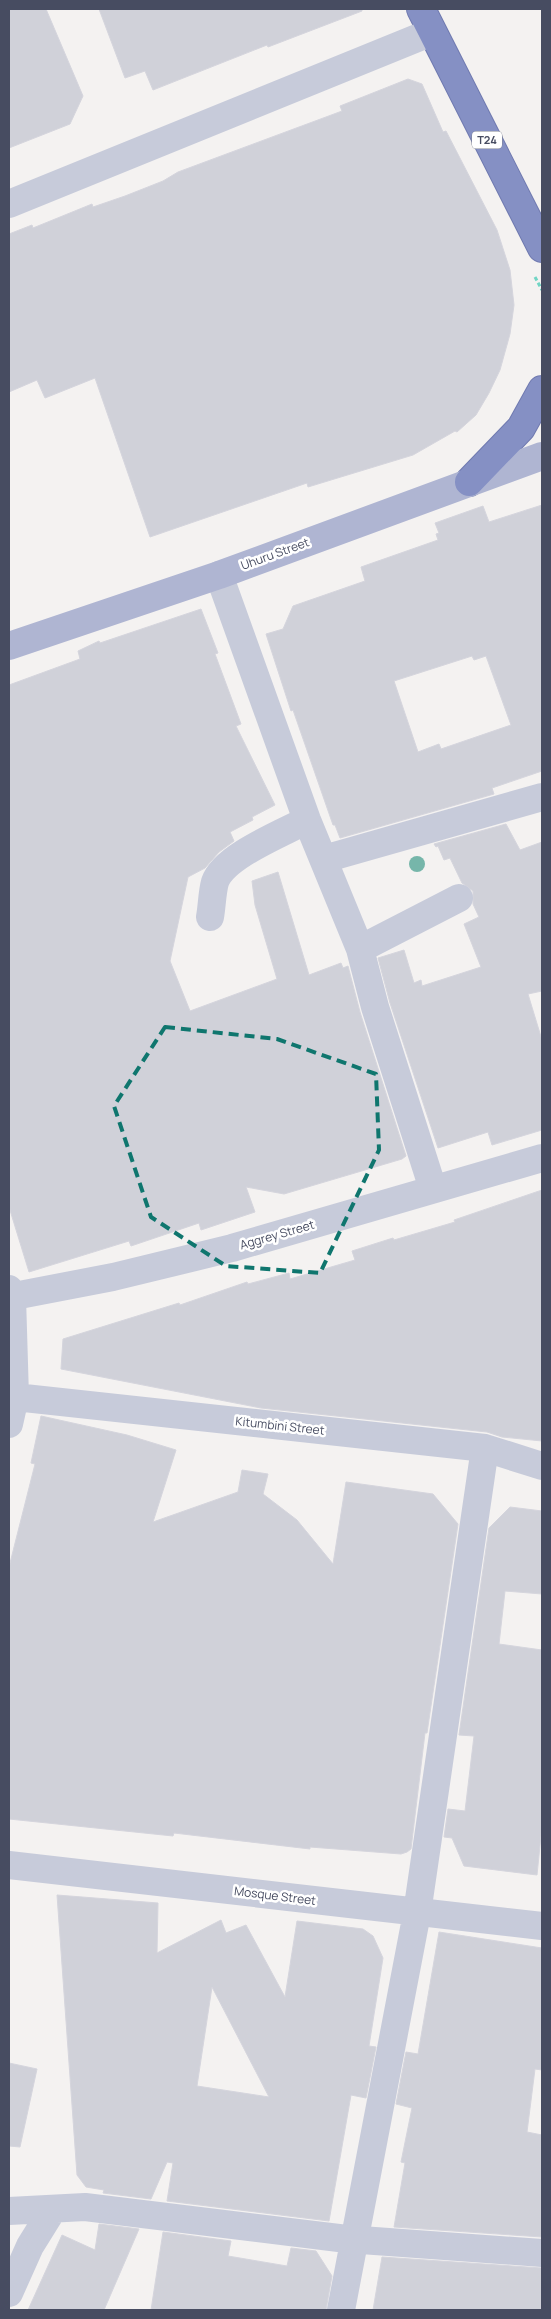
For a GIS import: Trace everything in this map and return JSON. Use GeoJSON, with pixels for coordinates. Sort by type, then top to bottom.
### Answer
{"type":"FeatureCollection","features":[{"type":"Feature","properties":{"kind":"highway","name":"T24"},"geometry":{"type":"LineString","coordinates":[[427,20],[542,248]]}},
{"type":"Feature","properties":{"kind":"highway"},"geometry":{"type":"LineString","coordinates":[[469,482],[521,428],[542,390]]}},
{"type":"Feature","properties":{"kind":"main road","name":"Uhuru Street"},"geometry":{"type":"LineString","coordinates":[[9,646],[219,575],[469,482],[542,457]]}},
{"type":"Feature","properties":{"kind":"street"},"geometry":{"type":"LineString","coordinates":[[9,204],[427,20]]}},
{"type":"Feature","properties":{"kind":"street"},"geometry":{"type":"LineString","coordinates":[[219,575],[308,820],[360,949],[375,1007],[433,1189]]}},
{"type":"Feature","properties":{"kind":"street"},"geometry":{"type":"LineString","coordinates":[[324,859],[542,797]]}},
{"type":"Feature","properties":{"kind":"street"},"geometry":{"type":"LineString","coordinates":[[210,917],[215,882],[224,867],[261,844],[308,820]]}},
{"type":"Feature","properties":{"kind":"street"},"geometry":{"type":"LineString","coordinates":[[360,949],[459,898]]}},
{"type":"Feature","properties":{"kind":"street","name":"Aggrey Street"},"geometry":{"type":"LineString","coordinates":[[10,1295],[113,1277],[232,1248],[542,1158]]}},
{"type":"Feature","properties":{"kind":"street"},"geometry":{"type":"LineString","coordinates":[[9,1424],[15,1397],[10,1295]]}},
{"type":"Feature","properties":{"kind":"street","name":"Kitumbini Street"},"geometry":{"type":"LineString","coordinates":[[15,1397],[485,1448],[542,1466]]}},
{"type":"Feature","properties":{"kind":"street"},"geometry":{"type":"LineString","coordinates":[[341,2310],[416,1913],[485,1448]]}},
{"type":"Feature","properties":{"kind":"street","name":"Mosque Street"},"geometry":{"type":"LineString","coordinates":[[9,1865],[542,1926]]}},
{"type":"Feature","properties":{"kind":"street"},"geometry":{"type":"LineString","coordinates":[[9,2211],[85,2207],[353,2240],[542,2253]]}},
{"type":"Feature","properties":{"kind":"street"},"geometry":{"type":"LineString","coordinates":[[9,2293],[30,2246],[53,2209]]}},
{"type":"Feature","properties":{"kind":"highlighted area"},"geometry":{"type":"Polygon","coordinates":[[[165,1027],[277,1039],[376,1074],[379,1150],[320,1273],[226,1266],[151,1217],[114,1106],[165,1027]]]}},
{"type":"Feature","properties":{"kind":"building"},"geometry":{"type":"Polygon","coordinates":[[[9,9],[46,9],[83,96],[70,124],[9,148],[9,9]]]}},
{"type":"Feature","properties":{"kind":"building"},"geometry":{"type":"Polygon","coordinates":[[[99,9],[362,9],[362,11],[268,47],[267,45],[153,90],[145,71],[125,78],[99,9]]]}},
{"type":"Feature","properties":{"kind":"building"},"geometry":{"type":"Polygon","coordinates":[[[408,79],[422,84],[443,132],[446,131],[497,230],[510,270],[514,305],[510,334],[500,370],[489,393],[476,415],[457,432],[455,431],[413,455],[308,487],[307,483],[150,537],[95,378],[45,398],[37,380],[9,392],[9,234],[32,225],[33,228],[92,204],[93,207],[125,196],[163,181],[178,172],[342,111],[340,106],[408,79]]]}},
{"type":"Feature","properties":{"kind":"building"},"geometry":{"type":"Polygon","coordinates":[[[542,505],[542,771],[492,788],[494,794],[340,838],[335,825],[333,825],[293,710],[291,711],[266,634],[283,629],[293,606],[365,581],[361,567],[438,540],[436,534],[439,533],[435,523],[483,506],[489,522],[542,505]],[[472,656],[394,681],[418,752],[439,744],[441,749],[511,725],[486,656],[474,660],[472,656]]]}},
{"type":"Feature","properties":{"kind":"building"},"geometry":{"type":"Polygon","coordinates":[[[201,609],[218,653],[215,654],[241,724],[236,726],[275,805],[252,817],[253,820],[230,832],[234,841],[219,852],[205,868],[188,877],[170,961],[190,1011],[277,979],[255,905],[252,881],[278,872],[309,975],[341,963],[343,968],[348,966],[360,1012],[406,1156],[402,1159],[284,1194],[246,1187],[255,1212],[201,1230],[199,1223],[131,1246],[129,1241],[29,1272],[9,1207],[9,685],[80,659],[78,651],[99,641],[100,643],[201,609]]]}},
{"type":"Feature","properties":{"kind":"building"},"geometry":{"type":"Polygon","coordinates":[[[506,824],[520,850],[542,842],[542,991],[528,994],[542,1040],[542,1130],[492,1145],[488,1132],[438,1148],[390,1003],[378,958],[404,950],[414,983],[421,980],[422,986],[481,967],[464,924],[479,917],[473,904],[473,891],[462,883],[450,858],[444,860],[438,846],[436,847],[434,844],[506,824]]]}},
{"type":"Feature","properties":{"kind":"building"},"geometry":{"type":"Polygon","coordinates":[[[542,1190],[542,1441],[502,1437],[487,1432],[261,1408],[61,1369],[63,1339],[179,1303],[180,1305],[247,1282],[248,1284],[289,1273],[290,1279],[355,1260],[352,1251],[455,1222],[454,1220],[542,1190]]]}},
{"type":"Feature","properties":{"kind":"building"},"geometry":{"type":"Polygon","coordinates":[[[41,1416],[127,1435],[176,1450],[153,1522],[238,1492],[242,1470],[268,1474],[263,1494],[297,1520],[333,1564],[346,1482],[433,1494],[458,1524],[427,1733],[425,1733],[411,1849],[401,1854],[310,1847],[310,1849],[174,1833],[173,1836],[9,1819],[9,1567],[35,1464],[31,1463],[41,1416]]]}},
{"type":"Feature","properties":{"kind":"building"},"geometry":{"type":"Polygon","coordinates":[[[510,1507],[542,1511],[542,1594],[505,1591],[499,1644],[542,1650],[542,1826],[537,1875],[464,1866],[452,1838],[444,1837],[448,1809],[465,1811],[474,1736],[459,1735],[489,1528],[510,1507]]]}},
{"type":"Feature","properties":{"kind":"building"},"geometry":{"type":"Polygon","coordinates":[[[57,1895],[158,1903],[157,1953],[221,1920],[226,1933],[246,1925],[285,1997],[297,1921],[363,1929],[373,1936],[383,1958],[369,2046],[376,2047],[366,2098],[351,2095],[329,2221],[167,2201],[173,2163],[167,2162],[151,2199],[103,2193],[104,2190],[86,2187],[77,2175],[57,1895]],[[212,1987],[197,2086],[269,2097],[212,1987]]]}},
{"type":"Feature","properties":{"kind":"building"},"geometry":{"type":"Polygon","coordinates":[[[439,1932],[542,1948],[542,2070],[535,2069],[527,2132],[542,2135],[542,2237],[394,2227],[405,2163],[401,2162],[412,2108],[396,2104],[406,2052],[418,2054],[439,1932]]]}},
{"type":"Feature","properties":{"kind":"building"},"geometry":{"type":"Polygon","coordinates":[[[9,2063],[37,2069],[20,2147],[9,2146],[9,2063]]]}},
{"type":"Feature","properties":{"kind":"building"},"geometry":{"type":"Polygon","coordinates":[[[99,2224],[139,2229],[104,2310],[28,2310],[62,2235],[95,2250],[99,2224]]]}},
{"type":"Feature","properties":{"kind":"building"},"geometry":{"type":"Polygon","coordinates":[[[163,2232],[231,2241],[228,2256],[287,2266],[291,2248],[316,2251],[332,2276],[326,2310],[151,2310],[163,2232]]]}},
{"type":"Feature","properties":{"kind":"building"},"geometry":{"type":"Polygon","coordinates":[[[382,2257],[542,2268],[542,2310],[373,2310],[382,2257]]]}}]}
